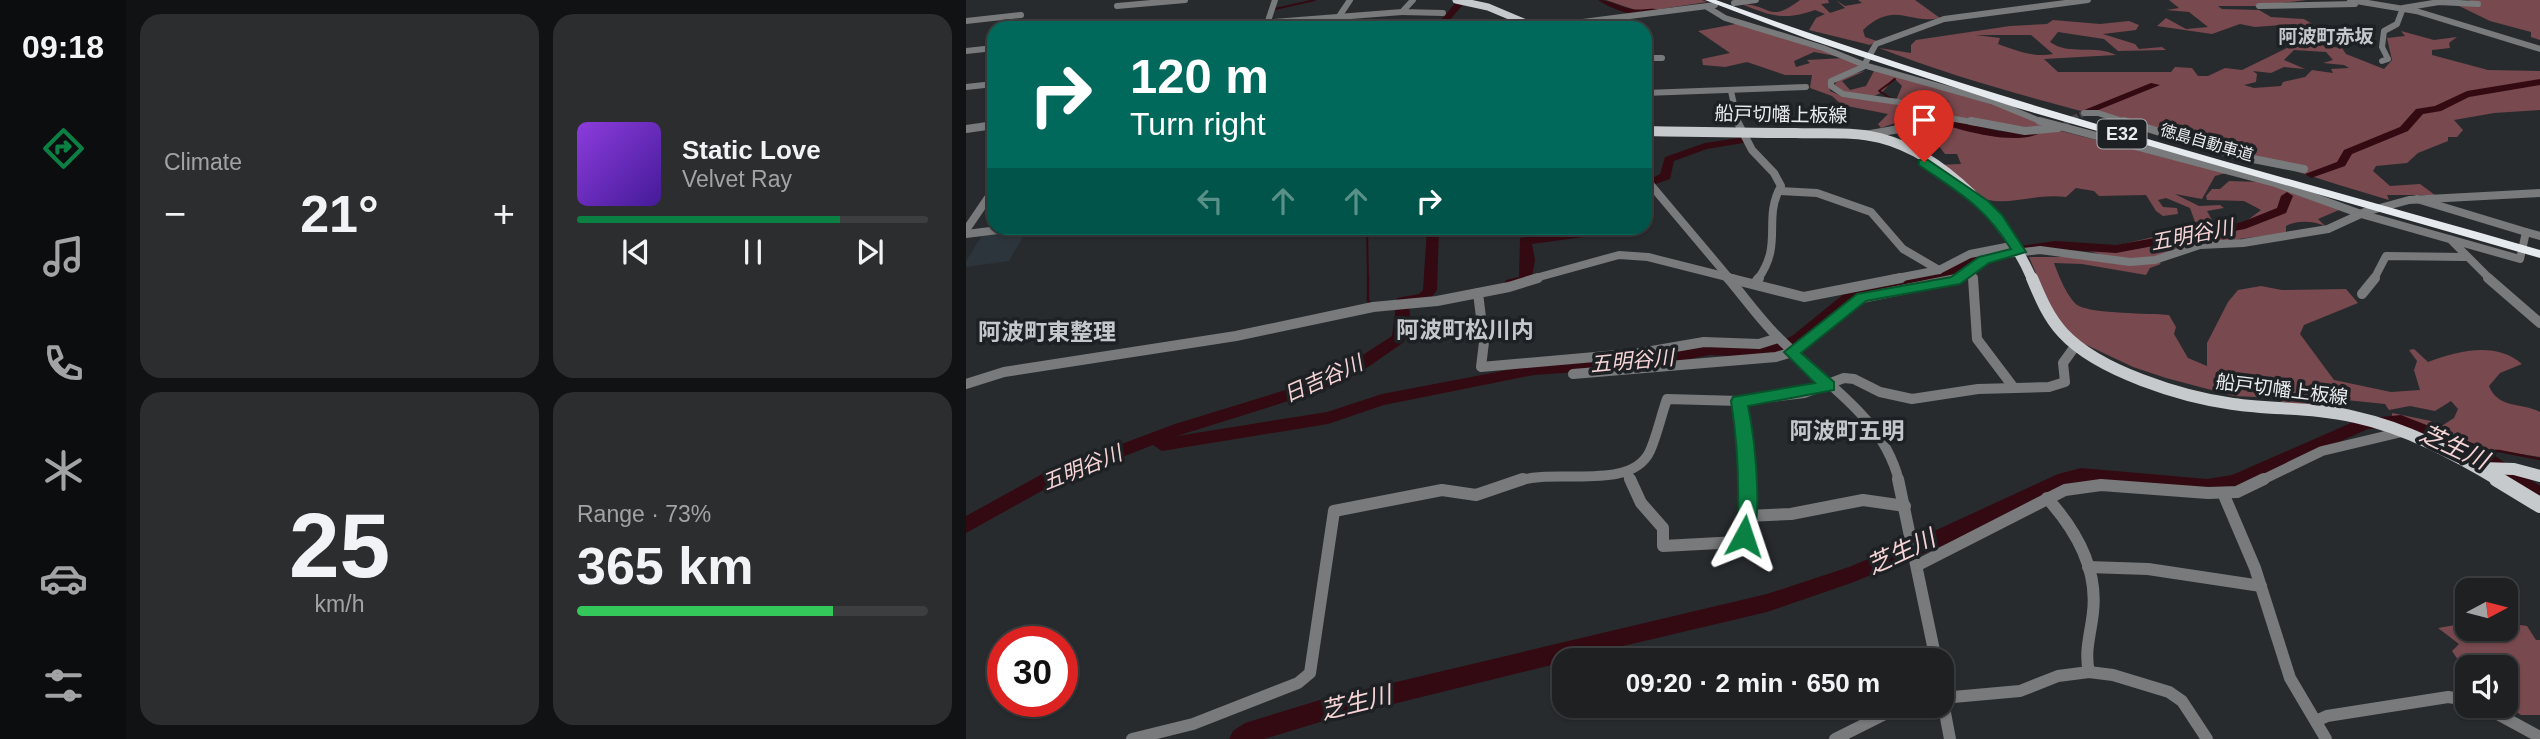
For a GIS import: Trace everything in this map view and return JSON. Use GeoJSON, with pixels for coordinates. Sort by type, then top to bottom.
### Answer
{"type":"FeatureCollection","features":[{"type":"Feature","properties":{"kind":"highway","name":"徳島自動車道"},"geometry":{"type":"LineString","coordinates":[[1713,3],[2022,100],[2540,248]]}},
{"type":"Feature","properties":{"kind":"highway","name":"徳島自動車道"},"geometry":{"type":"LineString","coordinates":[[1713,3],[1942,80],[2540,254]]}},
{"type":"Feature","properties":{"kind":"main road"},"geometry":{"type":"LineString","coordinates":[[1461,1],[1518,21]]}},
{"type":"Feature","properties":{"kind":"main road","name":"船戸切幡上板線"},"geometry":{"type":"LineString","coordinates":[[1652,131],[1864,135],[1903,148],[1971,194],[1997,217],[2017,248],[2049,316],[2063,335],[2076,345],[2147,379],[2208,400],[2346,415],[2383,425],[2438,444],[2486,467],[2540,505]]}},
{"type":"Feature","properties":{"kind":"main road"},"geometry":{"type":"LineString","coordinates":[[2486,467],[2514,469],[2539,475]]}},
{"type":"Feature","properties":{"kind":"street"},"geometry":{"type":"LineString","coordinates":[[1121,0],[1117,6],[1185,0]]}},
{"type":"Feature","properties":{"kind":"street"},"geometry":{"type":"LineString","coordinates":[[1275,0],[1269,21],[1402,12],[1443,13]]}},
{"type":"Feature","properties":{"kind":"street"},"geometry":{"type":"LineString","coordinates":[[1340,15],[1350,0]]}},
{"type":"Feature","properties":{"kind":"street"},"geometry":{"type":"LineString","coordinates":[[1402,12],[1413,0]]}},
{"type":"Feature","properties":{"kind":"street"},"geometry":{"type":"LineString","coordinates":[[1734,3],[1756,0]]}},
{"type":"Feature","properties":{"kind":"street"},"geometry":{"type":"LineString","coordinates":[[2061,126],[2036,131],[2001,129],[1926,115],[1898,102],[1843,94],[1831,86],[1831,81],[1862,71],[1881,42],[1913,32],[1934,21],[2088,0]]}},
{"type":"Feature","properties":{"kind":"street"},"geometry":{"type":"LineString","coordinates":[[2350,0],[2403,8],[2537,47]]}},
{"type":"Feature","properties":{"kind":"street"},"geometry":{"type":"LineString","coordinates":[[2403,8],[2439,2],[2478,4]]}},
{"type":"Feature","properties":{"kind":"street"},"geometry":{"type":"LineString","coordinates":[[1587,21],[1713,3],[1716,14],[1798,39],[1868,65],[1991,101],[2061,126],[2274,183],[2363,213],[2521,257],[2526,233]]}},
{"type":"Feature","properties":{"kind":"street"},"geometry":{"type":"LineString","coordinates":[[2259,6],[2344,3],[2378,6],[2399,16]]}},
{"type":"Feature","properties":{"kind":"street"},"geometry":{"type":"LineString","coordinates":[[2382,61],[2388,59],[2382,47],[2384,32],[2398,24],[2403,8]]}},
{"type":"Feature","properties":{"kind":"street"},"geometry":{"type":"LineString","coordinates":[[966,21],[1021,16]]}},
{"type":"Feature","properties":{"kind":"street"},"geometry":{"type":"LineString","coordinates":[[1326,18],[1332,21]]}},
{"type":"Feature","properties":{"kind":"street"},"geometry":{"type":"LineString","coordinates":[[966,51],[987,49]]}},
{"type":"Feature","properties":{"kind":"street"},"geometry":{"type":"LineString","coordinates":[[1652,58],[1662,58]]}},
{"type":"Feature","properties":{"kind":"street"},"geometry":{"type":"LineString","coordinates":[[966,87],[987,85]]}},
{"type":"Feature","properties":{"kind":"street"},"geometry":{"type":"LineString","coordinates":[[1652,92],[1715,88],[1731,91],[1806,87]]}},
{"type":"Feature","properties":{"kind":"street"},"geometry":{"type":"LineString","coordinates":[[1731,91],[1734,114],[1755,153],[1779,180],[1780,191],[1773,199],[1776,240],[1773,252],[1755,282]]}},
{"type":"Feature","properties":{"kind":"street"},"geometry":{"type":"LineString","coordinates":[[2084,113],[2098,113],[2238,156],[2304,169]]}},
{"type":"Feature","properties":{"kind":"street"},"geometry":{"type":"LineString","coordinates":[[1864,135],[1899,129],[1926,115]]}},
{"type":"Feature","properties":{"kind":"street"},"geometry":{"type":"LineString","coordinates":[[966,129],[987,126]]}},
{"type":"Feature","properties":{"kind":"street"},"geometry":{"type":"LineString","coordinates":[[1652,186],[1785,345],[1876,428],[1885,440],[1893,455],[1905,506],[1934,648]]}},
{"type":"Feature","properties":{"kind":"street"},"geometry":{"type":"LineString","coordinates":[[1780,191],[1817,193],[1871,212],[1903,249],[1939,270]]}},
{"type":"Feature","properties":{"kind":"street"},"geometry":{"type":"LineString","coordinates":[[966,384],[1004,372],[1225,338],[1392,305],[1478,293],[1527,283],[1585,262],[1619,255],[1635,254],[1755,282],[1792,294],[1814,296],[1873,281],[1939,270],[1970,254],[2017,248],[2071,251],[2130,262],[2155,260],[2200,245],[2243,243],[2328,229],[2363,213],[2413,199],[2540,193]]}},
{"type":"Feature","properties":{"kind":"street"},"geometry":{"type":"LineString","coordinates":[[966,232],[987,199]]}},
{"type":"Feature","properties":{"kind":"street"},"geometry":{"type":"LineString","coordinates":[[2413,199],[2540,236]]}},
{"type":"Feature","properties":{"kind":"street"},"geometry":{"type":"LineString","coordinates":[[966,232],[987,230]]}},
{"type":"Feature","properties":{"kind":"street"},"geometry":{"type":"LineString","coordinates":[[2448,237],[2465,252],[2465,257]]}},
{"type":"Feature","properties":{"kind":"street"},"geometry":{"type":"LineString","coordinates":[[1573,374],[1776,357],[1785,345],[1862,298],[1955,281],[1984,260],[2017,248]]}},
{"type":"Feature","properties":{"kind":"street"},"geometry":{"type":"LineString","coordinates":[[2362,294],[2375,282],[2382,259],[2386,256],[2465,257],[2540,323]]}},
{"type":"Feature","properties":{"kind":"street"},"geometry":{"type":"LineString","coordinates":[[1970,268],[1973,272],[1977,339],[2009,374],[2014,388]]}},
{"type":"Feature","properties":{"kind":"street"},"geometry":{"type":"LineString","coordinates":[[1478,293],[1484,342],[1482,367],[1648,352],[1704,342],[1785,345]]}},
{"type":"Feature","properties":{"kind":"street"},"geometry":{"type":"LineString","coordinates":[[1132,739],[1193,724],[1298,683],[1310,673],[1325,557],[1335,511],[1442,490],[1476,495],[1535,475],[1612,476],[1628,473],[1648,454],[1667,398],[1739,401],[1828,386],[1844,378],[1854,379],[1880,392],[1912,399],[1978,389],[2061,386],[2065,382],[2063,363],[2076,345]]}},
{"type":"Feature","properties":{"kind":"street"},"geometry":{"type":"LineString","coordinates":[[1628,473],[1641,502],[1663,528],[1663,546],[1738,542],[1744,536],[1747,516],[1744,431],[1739,401]]}},
{"type":"Feature","properties":{"kind":"street"},"geometry":{"type":"LineString","coordinates":[[1917,561],[1931,561],[2065,490],[2101,485],[2237,492],[2322,451],[2402,432]]}},
{"type":"Feature","properties":{"kind":"street"},"geometry":{"type":"LineString","coordinates":[[2223,493],[2261,586],[2290,678],[2326,739]]}},
{"type":"Feature","properties":{"kind":"street"},"geometry":{"type":"LineString","coordinates":[[2047,498],[2067,522],[2088,567],[2094,603],[2086,642],[2089,672]]}},
{"type":"Feature","properties":{"kind":"street"},"geometry":{"type":"LineString","coordinates":[[1747,516],[1791,514],[1863,500],[1905,506]]}},
{"type":"Feature","properties":{"kind":"street"},"geometry":{"type":"LineString","coordinates":[[2088,567],[2125,566],[2261,586]]}},
{"type":"Feature","properties":{"kind":"street"},"geometry":{"type":"LineString","coordinates":[[1954,697],[2020,691],[2058,676],[2089,672],[2113,675],[2169,692],[2182,701],[2207,739]]}},
{"type":"Feature","properties":{"kind":"street"},"geometry":{"type":"LineString","coordinates":[[2316,721],[2327,716],[2455,698]]}},
{"type":"Feature","properties":{"kind":"street"},"geometry":{"type":"LineString","coordinates":[[1836,739],[1877,718]]}},
{"type":"Feature","properties":{"kind":"street"},"geometry":{"type":"LineString","coordinates":[[1946,718],[1950,739]]}},
{"type":"Feature","properties":{"kind":"street"},"geometry":{"type":"LineString","coordinates":[[2510,718],[2540,737]]}},
{"type":"Feature","properties":{"kind":"shaded area"},"geometry":{"type":"Polygon","coordinates":[[[1606,0],[1702,0],[1707,2],[1641,12],[1606,0]]]}},
{"type":"Feature","properties":{"kind":"shaded area"},"geometry":{"type":"Polygon","coordinates":[[[1800,0],[1828,0],[1829,3],[1821,4],[1830,13],[1845,8],[1836,0],[1845,6],[1862,3],[1858,0],[1915,0],[1940,18],[1884,16],[1863,30],[1865,37],[1877,41],[1870,45],[1809,30],[1816,18],[1825,14],[1815,10],[1778,16],[1741,4],[1776,12],[1800,0]]]}},
{"type":"Feature","properties":{"kind":"shaded area"},"geometry":{"type":"Polygon","coordinates":[[[2169,0],[2307,0],[2257,6],[2259,9],[2255,6],[2218,6],[2222,9],[2259,10],[2271,17],[2304,19],[2322,30],[2308,36],[2324,46],[2342,48],[2346,54],[2384,69],[2392,60],[2387,38],[2405,36],[2401,31],[2434,40],[2457,37],[2449,43],[2450,48],[2432,50],[2432,55],[2488,70],[2540,71],[2540,110],[2494,113],[2454,120],[2463,130],[2457,137],[2448,137],[2448,141],[2418,153],[2407,163],[2376,166],[2373,171],[2390,186],[2420,184],[2435,195],[2387,195],[2389,200],[2225,150],[1958,76],[1879,48],[1911,53],[1911,45],[1916,40],[2010,26],[2047,24],[2053,20],[2100,24],[2129,21],[2139,25],[2136,30],[2103,34],[2135,44],[2139,49],[2162,47],[2166,50],[2118,51],[2104,39],[2058,32],[2050,42],[2058,46],[2099,50],[2116,55],[2044,59],[2058,72],[2171,72],[2175,67],[2192,68],[2198,76],[2208,76],[2225,68],[2242,70],[2293,45],[2282,37],[2306,29],[2295,24],[2255,27],[2240,24],[2212,34],[2157,26],[2166,18],[2186,29],[2208,27],[2189,12],[2166,10],[2179,8],[2169,0]],[[1976,35],[2000,38],[1998,44],[2025,53],[2053,54],[2031,35],[1976,35]],[[2294,50],[2284,60],[2305,69],[2284,67],[2271,73],[2253,71],[2257,74],[2256,82],[2244,85],[2254,88],[2281,86],[2283,82],[2305,77],[2312,70],[2333,73],[2331,69],[2349,68],[2323,63],[2333,60],[2326,52],[2294,50]]]}},
{"type":"Feature","properties":{"kind":"shaded area"},"geometry":{"type":"Polygon","coordinates":[[[2468,0],[2540,0],[2540,40],[2531,37],[2531,32],[2490,21],[2455,4],[2471,1],[2468,0]]]}},
{"type":"Feature","properties":{"kind":"shaded area"},"geometry":{"type":"Polygon","coordinates":[[[1741,23],[1841,57],[1814,52],[1794,61],[1796,67],[1810,63],[1807,60],[1844,58],[1862,66],[1829,79],[1830,91],[1844,97],[1887,101],[1920,114],[1881,128],[1878,124],[1888,114],[1842,105],[1832,96],[1810,88],[1812,75],[1785,75],[1747,62],[1725,67],[1703,65],[1702,59],[1730,53],[1698,31],[1741,23]]]}},
{"type":"Feature","properties":{"kind":"shaded area"},"geometry":{"type":"Polygon","coordinates":[[[1875,69],[1975,98],[2047,125],[2037,129],[1931,113],[1949,101],[1937,100],[1916,107],[1896,100],[1902,86],[1894,78],[1883,91],[1871,97],[1851,94],[1834,85],[1841,77],[1865,71],[1842,81],[1850,90],[1866,86],[1875,69]]]}},
{"type":"Feature","properties":{"kind":"shaded area"},"geometry":{"type":"Polygon","coordinates":[[[1927,118],[1994,136],[2007,132],[2061,131],[2226,173],[2215,176],[2202,199],[2175,194],[2199,206],[2220,205],[2224,208],[2207,211],[2212,220],[2195,222],[2190,208],[2166,198],[2158,200],[2163,207],[2177,208],[2178,214],[2163,216],[2156,211],[2146,195],[2099,196],[2094,191],[2076,188],[2066,197],[2045,196],[2006,201],[1981,198],[1937,165],[1961,164],[1957,154],[1945,154],[1938,145],[1912,130],[1927,118]]]}},
{"type":"Feature","properties":{"kind":"shaded area"},"geometry":{"type":"Polygon","coordinates":[[[2229,181],[2262,182],[2339,210],[2318,219],[2325,226],[2300,222],[2286,226],[2286,233],[2183,246],[2156,258],[2161,264],[2150,268],[2146,275],[2082,264],[2054,263],[2071,298],[2087,309],[2169,315],[2176,327],[2174,334],[2188,358],[2207,366],[2207,343],[2228,302],[2238,290],[2261,286],[2282,290],[2346,289],[2358,303],[2304,325],[2300,334],[2334,380],[2391,392],[2420,390],[2414,370],[2417,361],[2409,350],[2414,349],[2428,362],[2451,354],[2476,350],[2500,352],[2522,364],[2500,373],[2489,386],[2504,402],[2540,412],[2540,457],[2487,449],[2466,450],[2392,423],[2392,413],[2431,421],[2434,429],[2452,437],[2440,427],[2454,418],[2458,409],[2451,401],[2435,411],[2410,406],[2389,410],[2385,404],[2346,400],[2336,411],[2282,402],[2276,398],[2234,396],[2133,367],[2076,340],[2051,309],[2029,257],[2110,257],[2089,251],[2093,247],[2119,245],[2196,227],[2244,223],[2261,210],[2244,201],[2207,200],[2206,196],[2212,189],[2220,189],[2229,181]]]}},
{"type":"Feature","properties":{"kind":"shaded area"},"geometry":{"type":"Polygon","coordinates":[[[983,234],[1024,235],[1009,261],[966,267],[966,261],[983,234]]]}},
{"type":"Feature","properties":{"kind":"shaded area"},"geometry":{"type":"Polygon","coordinates":[[[2455,625],[2455,641],[2438,628],[2455,625]]]}},
{"type":"Feature","properties":{"kind":"shaded area"},"geometry":{"type":"Polygon","coordinates":[[[2518,625],[2527,626],[2536,640],[2540,640],[2540,715],[2518,713],[2518,655],[2455,655],[2452,651],[2459,644],[2455,641],[2518,641],[2518,625]]]}},
{"type":"Feature","properties":{"kind":"waterway"},"geometry":{"type":"LineString","coordinates":[[1275,9],[1315,0]]}},
{"type":"Feature","properties":{"kind":"waterway","name":"日吉谷川"},"geometry":{"type":"LineString","coordinates":[[1444,21],[1463,0]]}},
{"type":"Feature","properties":{"kind":"waterway","name":"日吉谷川"},"geometry":{"type":"LineString","coordinates":[[1602,0],[1631,12],[1657,11]]}},
{"type":"Feature","properties":{"kind":"waterway"},"geometry":{"type":"LineString","coordinates":[[1892,99],[1879,91],[1895,79]]}},
{"type":"Feature","properties":{"kind":"waterway","name":"五明谷川"},"geometry":{"type":"LineString","coordinates":[[2311,174],[2341,164],[2348,152],[2404,129],[2420,111],[2437,109],[2467,94],[2540,82]]}},
{"type":"Feature","properties":{"kind":"waterway"},"geometry":{"type":"LineString","coordinates":[[2082,113],[2155,85]]}},
{"type":"Feature","properties":{"kind":"waterway"},"geometry":{"type":"LineString","coordinates":[[1924,116],[1998,134],[2022,135],[2042,129]]}},
{"type":"Feature","properties":{"kind":"waterway"},"geometry":{"type":"LineString","coordinates":[[1653,181],[1666,176],[1669,159],[1705,146],[1745,140]]}},
{"type":"Feature","properties":{"kind":"waterway","name":"五明谷川"},"geometry":{"type":"LineString","coordinates":[[1157,438],[1162,445],[1328,418],[1382,400],[1534,370],[1649,362],[1710,350],[1756,352],[1780,347],[1797,340],[1855,292],[1885,284],[1936,278],[1983,255],[2055,245],[2116,249],[2245,225],[2282,210],[2287,196]]}},
{"type":"Feature","properties":{"kind":"waterway"},"geometry":{"type":"LineString","coordinates":[[1367,235],[1368,279]]}},
{"type":"Feature","properties":{"kind":"waterway","name":"日吉谷川"},"geometry":{"type":"LineString","coordinates":[[966,525],[1050,478],[1181,428],[1311,388],[1355,368],[1399,338],[1403,316],[1402,301],[1424,298],[1430,290],[1433,235]]}},
{"type":"Feature","properties":{"kind":"waterway"},"geometry":{"type":"LineString","coordinates":[[1511,283],[1526,280],[1528,260],[1525,241],[1569,235]]}},
{"type":"Feature","properties":{"kind":"waterway"},"geometry":{"type":"LineString","coordinates":[[1368,279],[1368,301],[1371,303]]}},
{"type":"Feature","properties":{"kind":"waterway","name":"芝生川"},"geometry":{"type":"LineString","coordinates":[[1241,739],[1253,731],[1320,711],[1767,603],[1854,574],[1937,539],[2058,481],[2081,475],[2207,486],[2235,481],[2366,423],[2401,421],[2474,451],[2540,495]]}},
{"type":"Feature","properties":{"kind":"waterway"},"geometry":{"type":"LineString","coordinates":[[2474,451],[2499,451],[2540,459]]}},
{"type":"Feature","properties":{"kind":"tunnel"},"geometry":{"type":"LineString","coordinates":[[2065,123],[2084,113]]}},
{"type":"Feature","properties":{"kind":"tunnel"},"geometry":{"type":"LineString","coordinates":[[2064,123],[2068,121]]}},
{"type":"Feature","properties":{"kind":"district","name":"阿波町赤坂"},"geometry":{"type":"Point","coordinates":[2326,36]}},
{"type":"Feature","properties":{"kind":"district","name":"阿波町松川内"},"geometry":{"type":"Point","coordinates":[1465,330]}},
{"type":"Feature","properties":{"kind":"district","name":"阿波町東整理"},"geometry":{"type":"Point","coordinates":[1047,332]}},
{"type":"Feature","properties":{"kind":"district","name":"阿波町五明"},"geometry":{"type":"Point","coordinates":[1847,431]}},
{"type":"Feature","properties":{"kind":"route"},"geometry":{"type":"LineString","coordinates":[[1744,536],[1747,516],[1744,431],[1739,401],[1804,393],[1828,386],[1791,352],[1796,351],[1862,298],[1876,293],[1955,281],[1984,260],[2020,252],[1997,217],[1984,204],[1924,162]]}}]}
